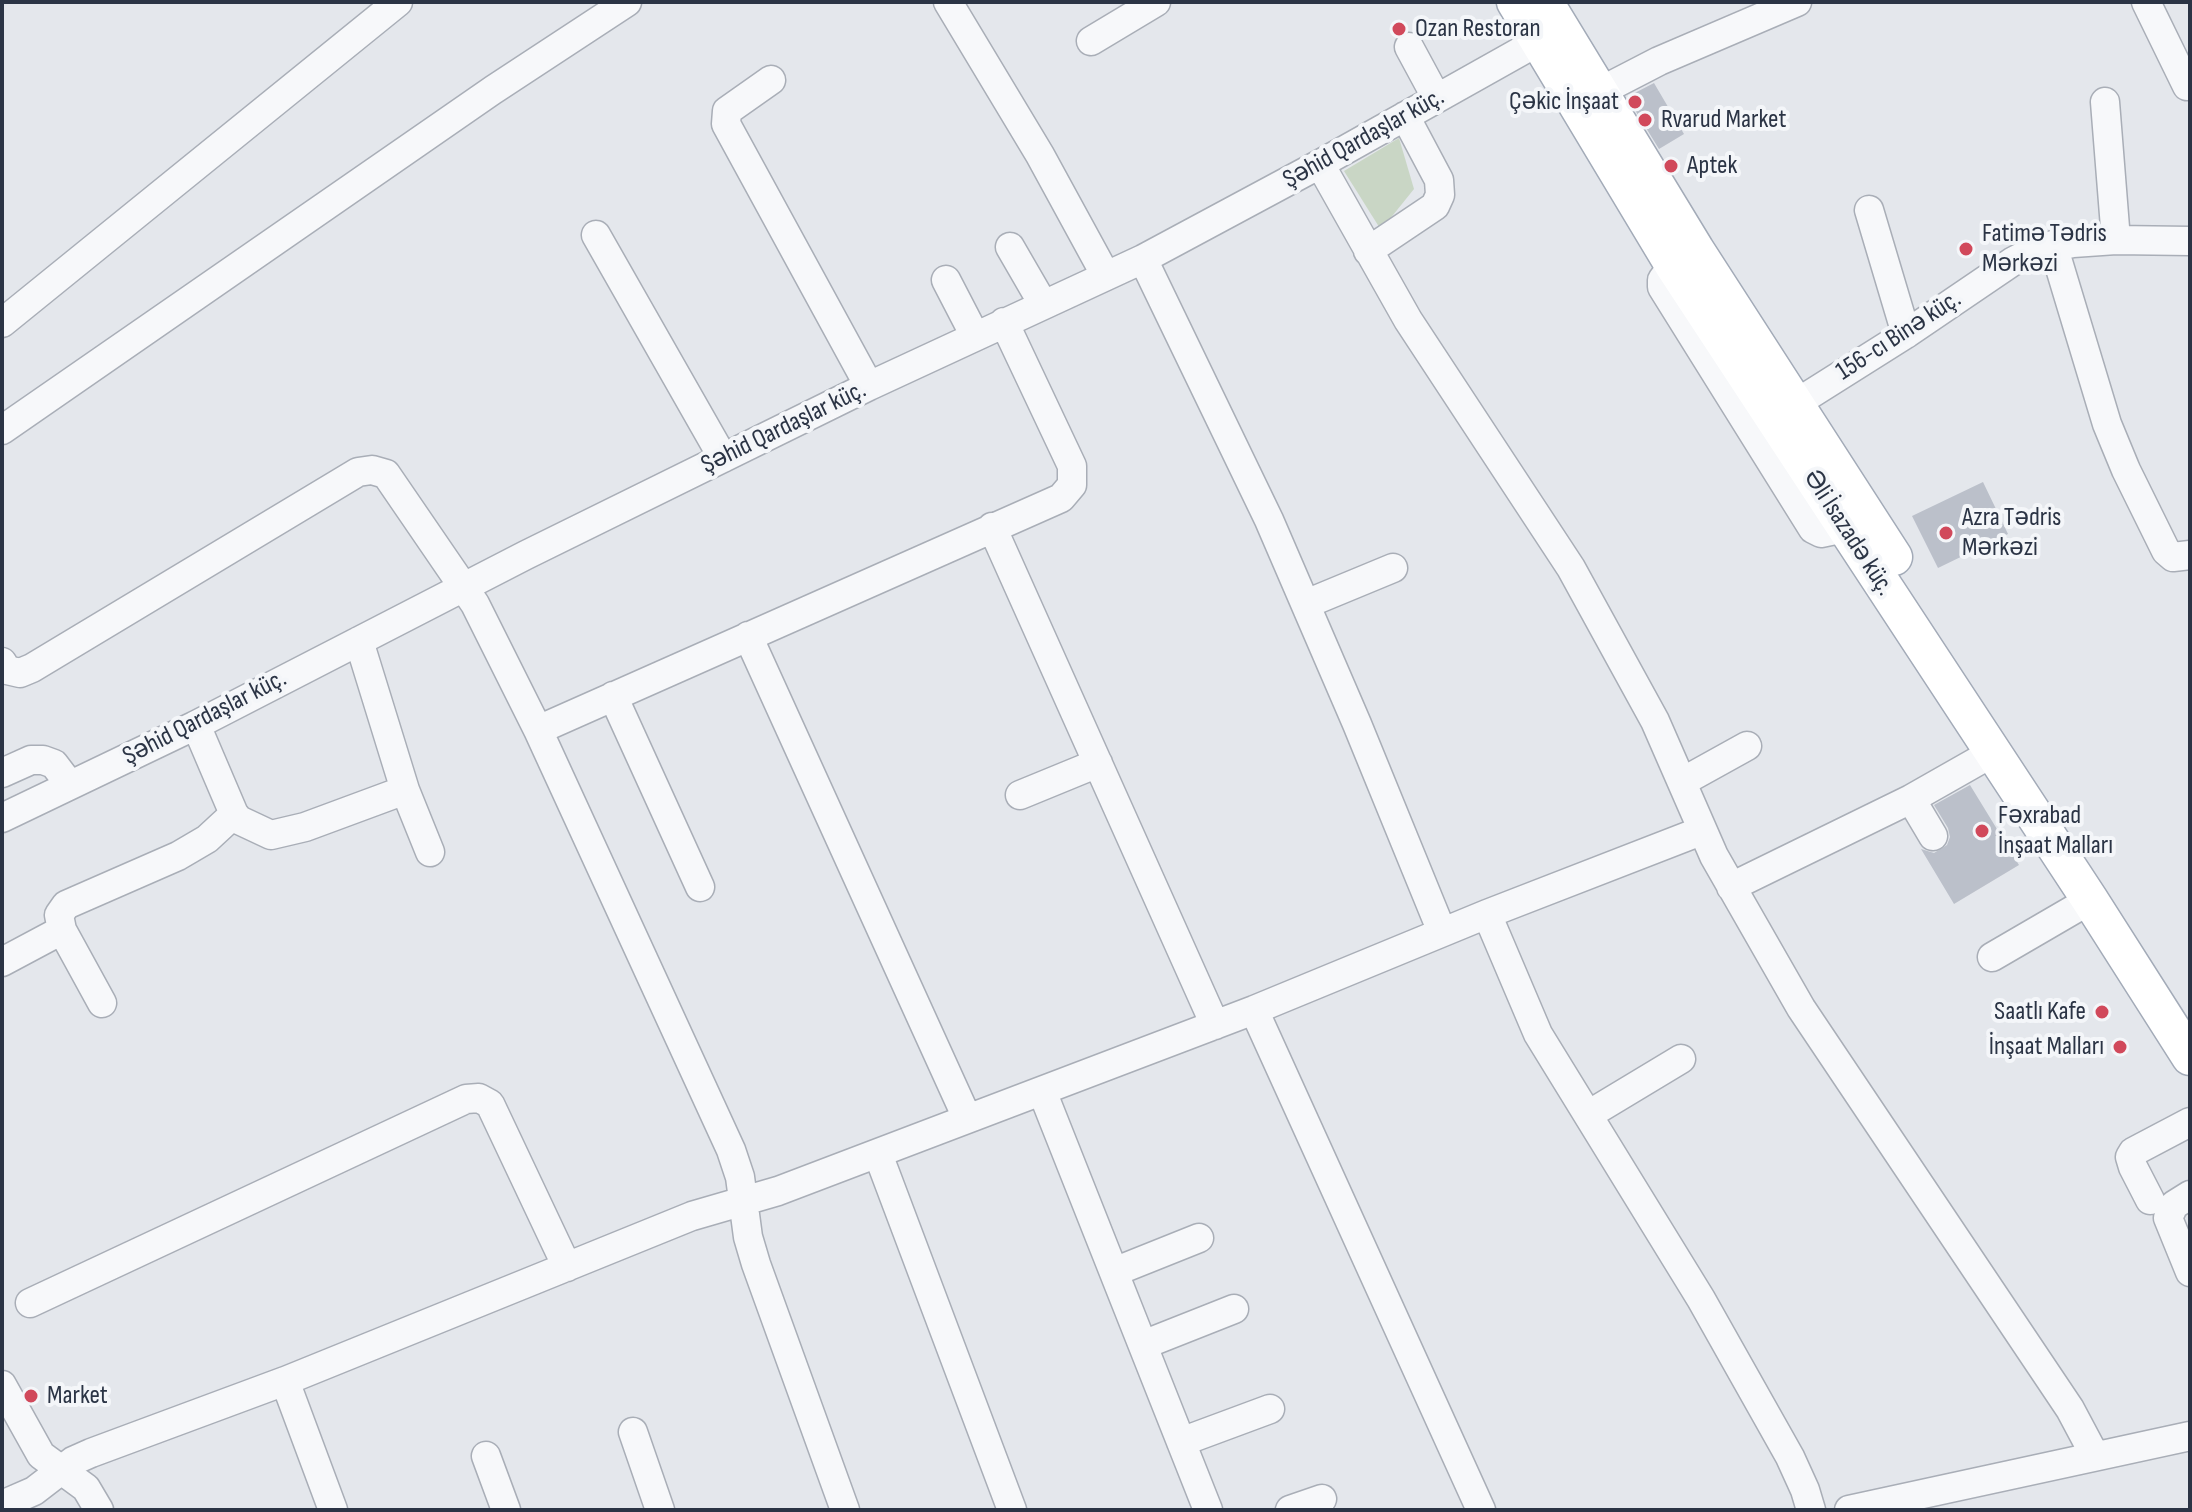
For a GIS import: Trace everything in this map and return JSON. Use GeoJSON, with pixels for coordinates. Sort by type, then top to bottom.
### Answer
{"type":"FeatureCollection","features":[{"type":"Feature","properties":{"kind":"main road","name":"Əli İsazadə küç."},"geometry":{"type":"LineString","coordinates":[[1515,2],[1548,24],[1599,92],[1795,404],[2002,747],[2090,900],[2190,1057]]}},
{"type":"Feature","properties":{"kind":"main road","name":"Əli İsazadə küç."},"geometry":{"type":"LineString","coordinates":[[1548,24],[1673,265],[1845,528],[2190,1016]]}},
{"type":"Feature","properties":{"kind":"street"},"geometry":{"type":"LineString","coordinates":[[2,323],[398,2]]}},
{"type":"Feature","properties":{"kind":"street"},"geometry":{"type":"LineString","coordinates":[[2,430],[493,90],[627,2]]}},
{"type":"Feature","properties":{"kind":"street"},"geometry":{"type":"LineString","coordinates":[[948,2],[1040,155],[1106,276]]}},
{"type":"Feature","properties":{"kind":"street"},"geometry":{"type":"LineString","coordinates":[[1091,41],[1156,2]]}},
{"type":"Feature","properties":{"kind":"street"},"geometry":{"type":"LineString","coordinates":[[1730,31],[1738,2]]}},
{"type":"Feature","properties":{"kind":"street"},"geometry":{"type":"LineString","coordinates":[[1599,92],[1647,66],[1797,2]]}},
{"type":"Feature","properties":{"kind":"street"},"geometry":{"type":"LineString","coordinates":[[2146,2],[2187,86]]}},
{"type":"Feature","properties":{"kind":"street","name":"Şəhid Qardaşlar küç."},"geometry":{"type":"LineString","coordinates":[[2,818],[196,725],[869,386],[1143,259],[1405,116],[1548,24]]}},
{"type":"Feature","properties":{"kind":"street"},"geometry":{"type":"LineString","coordinates":[[1409,47],[1436,97]]}},
{"type":"Feature","properties":{"kind":"street"},"geometry":{"type":"LineString","coordinates":[[771,80],[727,111],[726,124],[869,386]]}},
{"type":"Feature","properties":{"kind":"street"},"geometry":{"type":"LineString","coordinates":[[2105,102],[2116,240]]}},
{"type":"Feature","properties":{"kind":"street"},"geometry":{"type":"LineString","coordinates":[[1368,251],[1435,206],[1440,195],[1439,180],[1405,116]]}},
{"type":"Feature","properties":{"kind":"street"},"geometry":{"type":"LineString","coordinates":[[1320,164],[1408,320],[1571,568],[1655,721],[1701,831],[1801,1008],[2070,1409],[2095,1456]]}},
{"type":"Feature","properties":{"kind":"street"},"geometry":{"type":"LineString","coordinates":[[1869,210],[1906,334]]}},
{"type":"Feature","properties":{"kind":"street"},"geometry":{"type":"LineString","coordinates":[[596,235],[723,458]]}},
{"type":"Feature","properties":{"kind":"street","name":"156-cı Binə küç."},"geometry":{"type":"LineString","coordinates":[[1795,404],[2033,251],[2053,245],[2116,240],[2190,241]]}},
{"type":"Feature","properties":{"kind":"street"},"geometry":{"type":"LineString","coordinates":[[2053,245],[2107,424],[2126,470],[2166,551],[2173,557],[2190,555]]}},
{"type":"Feature","properties":{"kind":"street"},"geometry":{"type":"LineString","coordinates":[[1010,247],[1043,304]]}},
{"type":"Feature","properties":{"kind":"street"},"geometry":{"type":"LineString","coordinates":[[1143,259],[1269,520],[1442,932]]}},
{"type":"Feature","properties":{"kind":"street"},"geometry":{"type":"LineString","coordinates":[[946,280],[975,336]]}},
{"type":"Feature","properties":{"kind":"street"},"geometry":{"type":"LineString","coordinates":[[538,730],[1061,498],[1069,491],[1072,466],[1004,322]]}},
{"type":"Feature","properties":{"kind":"street"},"geometry":{"type":"LineString","coordinates":[[2,662],[7,670],[20,673],[32,668],[358,472],[372,470],[386,474],[464,588],[538,730],[731,1150],[740,1177],[748,1237],[756,1264],[845,1510]]}},
{"type":"Feature","properties":{"kind":"street"},"geometry":{"type":"LineString","coordinates":[[992,527],[1215,1025]]}},
{"type":"Feature","properties":{"kind":"street"},"geometry":{"type":"LineString","coordinates":[[1306,604],[1393,568]]}},
{"type":"Feature","properties":{"kind":"street"},"geometry":{"type":"LineString","coordinates":[[748,636],[967,1118]]}},
{"type":"Feature","properties":{"kind":"street"},"geometry":{"type":"LineString","coordinates":[[359,641],[405,790],[430,852]]}},
{"type":"Feature","properties":{"kind":"street"},"geometry":{"type":"LineString","coordinates":[[613,696],[700,887]]}},
{"type":"Feature","properties":{"kind":"street"},"geometry":{"type":"LineString","coordinates":[[196,725],[234,814],[239,820],[271,835],[305,827],[405,790]]}},
{"type":"Feature","properties":{"kind":"street"},"geometry":{"type":"LineString","coordinates":[[1682,782],[1747,746]]}},
{"type":"Feature","properties":{"kind":"street"},"geometry":{"type":"LineString","coordinates":[[1731,887],[1911,799],[2002,747]]}},
{"type":"Feature","properties":{"kind":"street"},"geometry":{"type":"LineString","coordinates":[[2,773],[31,760],[43,760],[54,764],[70,785]]}},
{"type":"Feature","properties":{"kind":"street"},"geometry":{"type":"LineString","coordinates":[[1020,795],[1098,763]]}},
{"type":"Feature","properties":{"kind":"street"},"geometry":{"type":"LineString","coordinates":[[1911,799],[1933,836]]}},
{"type":"Feature","properties":{"kind":"street"},"geometry":{"type":"LineString","coordinates":[[102,1003],[62,930],[59,915],[66,905],[178,856],[207,839],[234,814]]}},
{"type":"Feature","properties":{"kind":"street"},"geometry":{"type":"LineString","coordinates":[[2,1505],[34,1491],[60,1470],[91,1453],[285,1381],[692,1216],[744,1203],[878,1154],[1254,1010],[1442,932],[1701,831]]}},
{"type":"Feature","properties":{"kind":"street"},"geometry":{"type":"LineString","coordinates":[[1992,957],[2090,900]]}},
{"type":"Feature","properties":{"kind":"street"},"geometry":{"type":"LineString","coordinates":[[1487,914],[1538,1034],[1723,1338],[1790,1457],[1811,1510]]}},
{"type":"Feature","properties":{"kind":"street"},"geometry":{"type":"LineString","coordinates":[[2,962],[62,930]]}},
{"type":"Feature","properties":{"kind":"street"},"geometry":{"type":"LineString","coordinates":[[1254,1010],[1481,1510]]}},
{"type":"Feature","properties":{"kind":"street"},"geometry":{"type":"LineString","coordinates":[[1588,1115],[1681,1059]]}},
{"type":"Feature","properties":{"kind":"street"},"geometry":{"type":"LineString","coordinates":[[1042,1091],[1208,1510]]}},
{"type":"Feature","properties":{"kind":"street"},"geometry":{"type":"LineString","coordinates":[[30,1303],[466,1099],[479,1098],[490,1104],[567,1267]]}},
{"type":"Feature","properties":{"kind":"street"},"geometry":{"type":"LineString","coordinates":[[2150,1200],[2130,1157],[2133,1152],[2190,1122]]}},
{"type":"Feature","properties":{"kind":"street"},"geometry":{"type":"LineString","coordinates":[[878,1154],[1012,1510]]}},
{"type":"Feature","properties":{"kind":"street"},"geometry":{"type":"LineString","coordinates":[[2190,1195],[2174,1205],[2168,1218],[2190,1272]]}},
{"type":"Feature","properties":{"kind":"street"},"geometry":{"type":"LineString","coordinates":[[1114,1272],[1199,1238]]}},
{"type":"Feature","properties":{"kind":"street"},"geometry":{"type":"LineString","coordinates":[[1143,1345],[1234,1309]]}},
{"type":"Feature","properties":{"kind":"street"},"geometry":{"type":"LineString","coordinates":[[285,1381],[333,1510]]}},
{"type":"Feature","properties":{"kind":"street"},"geometry":{"type":"LineString","coordinates":[[2,1385],[41,1455],[86,1488],[99,1510]]}},
{"type":"Feature","properties":{"kind":"street"},"geometry":{"type":"LineString","coordinates":[[1181,1442],[1270,1409]]}},
{"type":"Feature","properties":{"kind":"street"},"geometry":{"type":"LineString","coordinates":[[633,1432],[660,1510]]}},
{"type":"Feature","properties":{"kind":"street"},"geometry":{"type":"LineString","coordinates":[[1849,1510],[1910,1504],[2095,1456],[2190,1436]]}},
{"type":"Feature","properties":{"kind":"street"},"geometry":{"type":"LineString","coordinates":[[486,1456],[506,1510]]}},
{"type":"Feature","properties":{"kind":"street"},"geometry":{"type":"LineString","coordinates":[[1290,1510],[1322,1499]]}},
{"type":"Feature","properties":{"kind":"green space"},"geometry":{"type":"Polygon","coordinates":[[[1399,138],[1414,189],[1381,230],[1344,171],[1399,138]]]}},
{"type":"Feature","properties":{"kind":"building"},"geometry":{"type":"Polygon","coordinates":[[[1654,83],[1684,134],[1659,149],[1627,97],[1654,83]]]}},
{"type":"Feature","properties":{"kind":"building"},"geometry":{"type":"Polygon","coordinates":[[[1983,482],[2008,534],[1938,568],[1912,516],[1983,482]]]}},
{"type":"Feature","properties":{"kind":"building"},"geometry":{"type":"Polygon","coordinates":[[[1970,785],[2019,865],[1954,904],[1921,849],[1934,853],[1947,845],[1950,837],[1948,828],[1934,805],[1970,785]]]}},
{"type":"Feature","properties":{"kind":"place","name":"Ozan Restoran"},"geometry":{"type":"Point","coordinates":[1399,29]}},
{"type":"Feature","properties":{"kind":"place","name":"Çəkic İnşaat"},"geometry":{"type":"Point","coordinates":[1635,102]}},
{"type":"Feature","properties":{"kind":"place","name":"Rvarud Market"},"geometry":{"type":"Point","coordinates":[1645,120]}},
{"type":"Feature","properties":{"kind":"place","name":"Aptek"},"geometry":{"type":"Point","coordinates":[1671,166]}},
{"type":"Feature","properties":{"kind":"place","name":"Fatimə Tədris Mərkəzi"},"geometry":{"type":"Point","coordinates":[1966,249]}},
{"type":"Feature","properties":{"kind":"place","name":"Azra Tədris Mərkəzi"},"geometry":{"type":"Point","coordinates":[1946,533]}},
{"type":"Feature","properties":{"kind":"place","name":"Fəxrabad İnşaat Malları"},"geometry":{"type":"Point","coordinates":[1982,831]}},
{"type":"Feature","properties":{"kind":"place","name":"Saatlı Kafe"},"geometry":{"type":"Point","coordinates":[2102,1012]}},
{"type":"Feature","properties":{"kind":"place","name":"İnşaat Malları"},"geometry":{"type":"Point","coordinates":[2120,1047]}},
{"type":"Feature","properties":{"kind":"place","name":"Market"},"geometry":{"type":"Point","coordinates":[31,1396]}}]}
